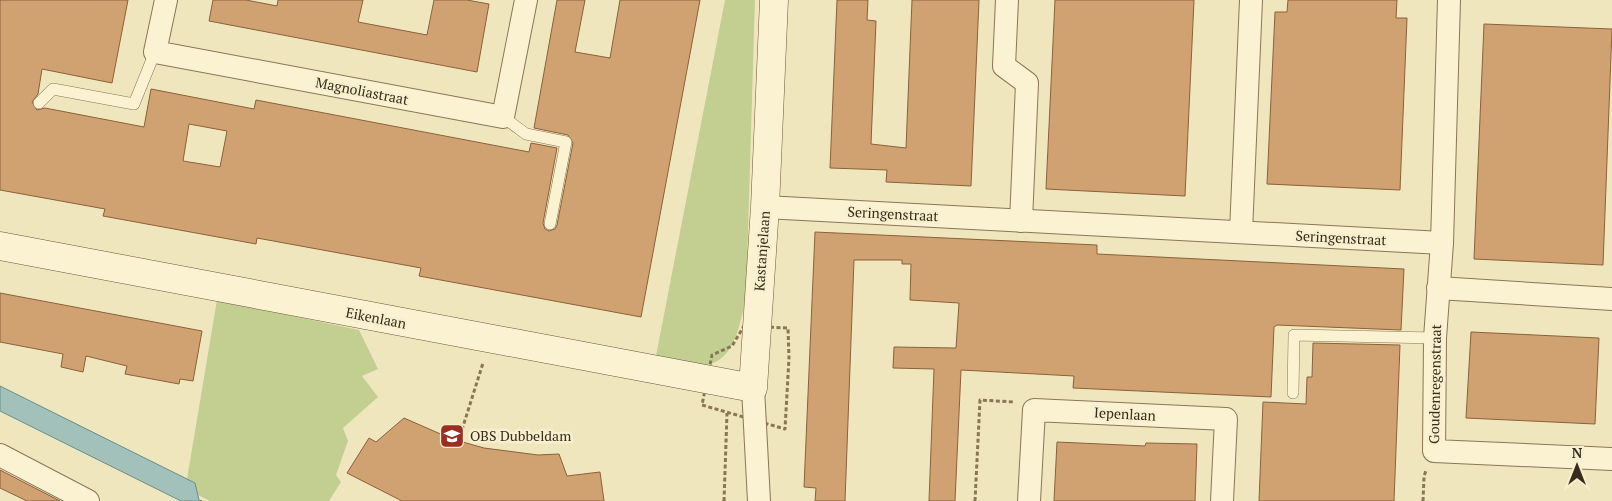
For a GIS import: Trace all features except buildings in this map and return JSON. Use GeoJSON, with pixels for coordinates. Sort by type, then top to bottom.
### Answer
{"type":"FeatureCollection","features":[{"type":"Feature","properties":{"kind":"street"},"geometry":{"type":"LineString","coordinates":[[155,52],[166,0]]}},
{"type":"Feature","properties":{"kind":"street"},"geometry":{"type":"LineString","coordinates":[[503,118],[526,0]]}},
{"type":"Feature","properties":{"kind":"street","name":"Kastanjelaan"},"geometry":{"type":"LineString","coordinates":[[759,501],[753,388],[765,207],[774,0]]}},
{"type":"Feature","properties":{"kind":"street"},"geometry":{"type":"LineString","coordinates":[[1007,0],[1004,66],[1027,83],[1021,221]]}},
{"type":"Feature","properties":{"kind":"street"},"geometry":{"type":"LineString","coordinates":[[1240,232],[1251,0]]}},
{"type":"Feature","properties":{"kind":"street","name":"Goudenregenstraat"},"geometry":{"type":"LineString","coordinates":[[1448,0],[1442,243],[1435,338],[1434,451],[1612,459]]}},
{"type":"Feature","properties":{"kind":"street","name":"Magnoliastraat"},"geometry":{"type":"LineString","coordinates":[[155,52],[503,118]]}},
{"type":"Feature","properties":{"kind":"street","name":"Seringenstraat"},"geometry":{"type":"LineString","coordinates":[[765,207],[1442,243]]}},
{"type":"Feature","properties":{"kind":"street","name":"Eikenlaan"},"geometry":{"type":"LineString","coordinates":[[0,246],[753,388]]}},
{"type":"Feature","properties":{"kind":"street"},"geometry":{"type":"LineString","coordinates":[[1438,288],[1612,299]]}},
{"type":"Feature","properties":{"kind":"street"},"geometry":{"type":"LineString","coordinates":[[1029,501],[1034,410]]}},
{"type":"Feature","properties":{"kind":"street","name":"Iepenlaan"},"geometry":{"type":"LineString","coordinates":[[1034,410],[1226,419],[1222,501]]}},
{"type":"Feature","properties":{"kind":"street"},"geometry":{"type":"LineString","coordinates":[[0,455],[88,501]]}},
{"type":"Feature","properties":{"kind":"lane"},"geometry":{"type":"LineString","coordinates":[[39,103],[53,89],[134,104],[155,52]]}},
{"type":"Feature","properties":{"kind":"lane"},"geometry":{"type":"LineString","coordinates":[[503,118],[526,134],[566,142],[550,224]]}},
{"type":"Feature","properties":{"kind":"lane"},"geometry":{"type":"LineString","coordinates":[[1293,394],[1294,335],[1435,338]]}},
{"type":"Feature","properties":{"kind":"path"},"geometry":{"type":"LineString","coordinates":[[460,436],[490,339]]}},
{"type":"Feature","properties":{"kind":"path"},"geometry":{"type":"LineString","coordinates":[[975,501],[980,400],[1019,402],[1034,410]]}},
{"type":"Feature","properties":{"kind":"path"},"geometry":{"type":"LineString","coordinates":[[724,501],[727,413]]}},
{"type":"Feature","properties":{"kind":"path"},"geometry":{"type":"LineString","coordinates":[[1423,501],[1424,477],[1434,451]]}},
{"type":"Feature","properties":{"kind":"green space"},"geometry":{"type":"Polygon","coordinates":[[[725,0],[755,0],[746,297],[734,341],[729,351],[722,358],[712,363],[701,365],[655,361],[725,0]]]}},
{"type":"Feature","properties":{"kind":"green space"},"geometry":{"type":"Polygon","coordinates":[[[217,300],[359,330],[378,369],[362,376],[378,397],[343,428],[348,441],[336,475],[341,482],[329,501],[210,501],[198,495],[195,483],[187,479],[217,300]]]}},
{"type":"Feature","properties":{"kind":"water"},"geometry":{"type":"Polygon","coordinates":[[[0,386],[195,483],[199,500],[202,501],[181,501],[0,411],[0,386]]]}},
{"type":"Feature","properties":{"kind":"place","name":"OBS Dubbeldam"},"geometry":{"type":"Point","coordinates":[452,436]}}]}
